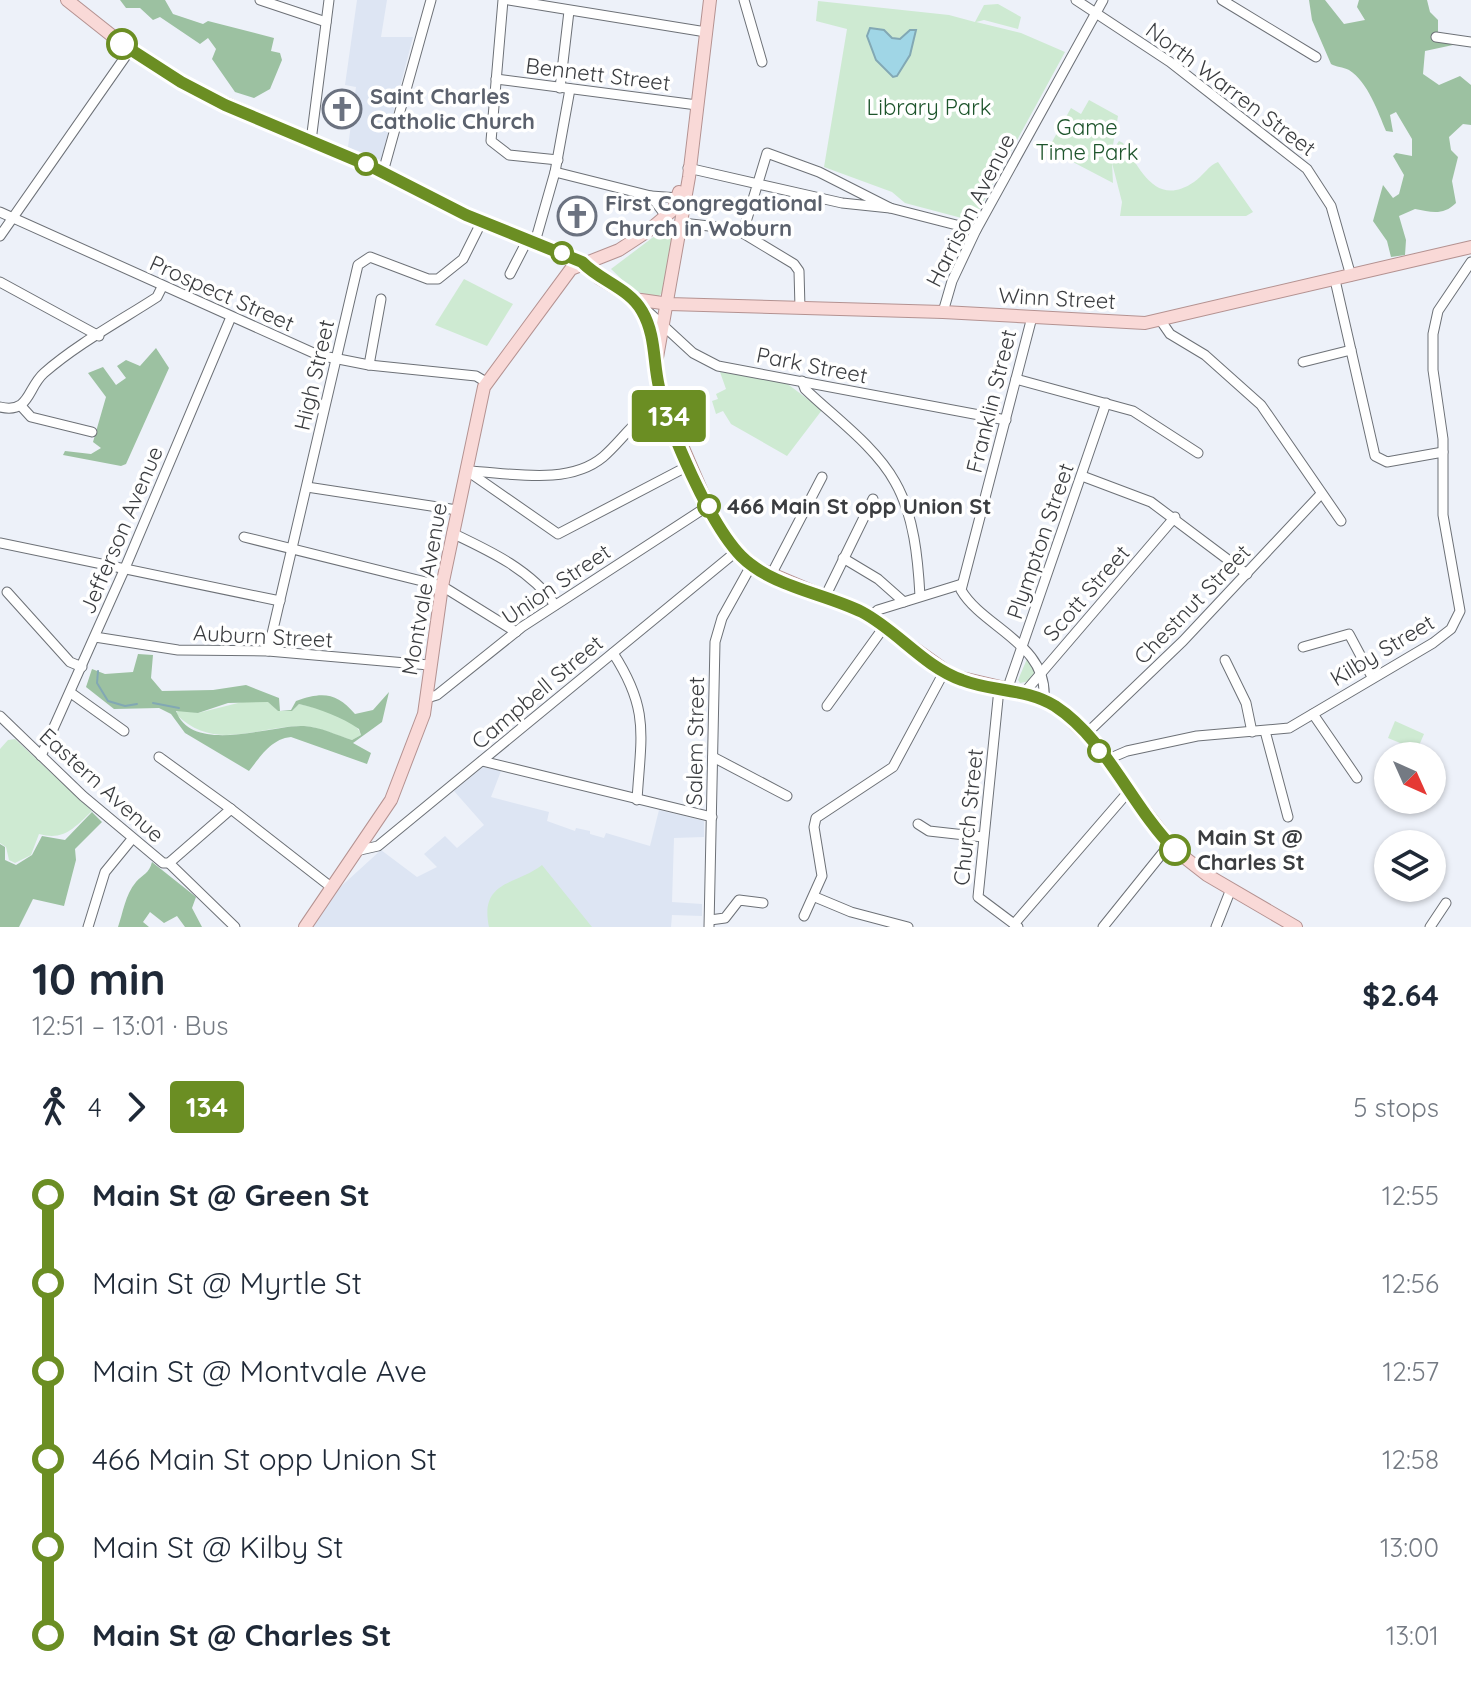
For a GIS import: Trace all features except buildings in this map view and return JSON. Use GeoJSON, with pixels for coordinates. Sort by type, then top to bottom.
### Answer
{"type":"FeatureCollection","features":[{"type":"Feature","properties":{"kind":"main road"},"geometry":{"type":"LineString","coordinates":[[67,0],[130,50],[197,91],[383,172],[482,221],[582,262],[594,274],[634,299],[644,315],[656,353],[665,405],[708,506],[737,551],[771,575],[870,617],[944,672],[967,682],[1044,700],[1086,734],[1169,845],[1195,867],[1293,926]]}},
{"type":"Feature","properties":{"kind":"main road"},"geometry":{"type":"LineString","coordinates":[[656,353],[669,304],[682,223],[710,0]]}},
{"type":"Feature","properties":{"kind":"main road"},"geometry":{"type":"LineString","coordinates":[[582,262],[595,261],[619,250],[666,216],[679,198],[688,168]]}},
{"type":"Feature","properties":{"kind":"main road"},"geometry":{"type":"LineString","coordinates":[[666,216],[678,240]]}},
{"type":"Feature","properties":{"kind":"main road","name":"Winn Street"},"geometry":{"type":"LineString","coordinates":[[634,299],[669,304],[943,312],[1136,323],[1161,321],[1471,247]]}},
{"type":"Feature","properties":{"kind":"main road"},"geometry":{"type":"LineString","coordinates":[[615,285],[607,268],[619,250]]}},
{"type":"Feature","properties":{"kind":"main road","name":"Montvale Avenue"},"geometry":{"type":"LineString","coordinates":[[305,927],[399,784],[427,698],[442,586],[486,382],[571,269],[582,262]]}},
{"type":"Feature","properties":{"kind":"main road"},"geometry":{"type":"LineString","coordinates":[[1260,906],[1277,927]]}},
{"type":"Feature","properties":{"kind":"street"},"geometry":{"type":"LineString","coordinates":[[260,0],[326,22]]}},
{"type":"Feature","properties":{"kind":"street"},"geometry":{"type":"LineString","coordinates":[[311,141],[329,0]]}},
{"type":"Feature","properties":{"kind":"street"},"geometry":{"type":"LineString","coordinates":[[383,172],[431,0]]}},
{"type":"Feature","properties":{"kind":"street"},"geometry":{"type":"LineString","coordinates":[[503,0],[490,132],[494,146],[515,157],[558,160]]}},
{"type":"Feature","properties":{"kind":"street"},"geometry":{"type":"LineString","coordinates":[[509,0],[706,32]]}},
{"type":"Feature","properties":{"kind":"street"},"geometry":{"type":"LineString","coordinates":[[744,0],[762,62]]}},
{"type":"Feature","properties":{"kind":"street","name":"North Warren Street"},"geometry":{"type":"LineString","coordinates":[[1076,0],[1182,71],[1307,169],[1331,206],[1351,276]]}},
{"type":"Feature","properties":{"kind":"street","name":"Harrison Avenue"},"geometry":{"type":"LineString","coordinates":[[943,312],[952,281],[976,230],[1103,0]]}},
{"type":"Feature","properties":{"kind":"street"},"geometry":{"type":"LineString","coordinates":[[1222,0],[1316,57]]}},
{"type":"Feature","properties":{"kind":"street"},"geometry":{"type":"LineString","coordinates":[[510,274],[532,240],[558,160],[569,11]]}},
{"type":"Feature","properties":{"kind":"street"},"geometry":{"type":"LineString","coordinates":[[1436,37],[1471,42]]}},
{"type":"Feature","properties":{"kind":"street"},"geometry":{"type":"LineString","coordinates":[[0,236],[130,50]]}},
{"type":"Feature","properties":{"kind":"street","name":"Bennett Street"},"geometry":{"type":"LineString","coordinates":[[496,79],[697,105]]}},
{"type":"Feature","properties":{"kind":"street"},"geometry":{"type":"LineString","coordinates":[[743,232],[767,153],[819,172],[890,208]]}},
{"type":"Feature","properties":{"kind":"street"},"geometry":{"type":"LineString","coordinates":[[688,168],[842,203],[890,208],[976,230]]}},
{"type":"Feature","properties":{"kind":"street"},"geometry":{"type":"LineString","coordinates":[[555,172],[651,196],[679,198]]}},
{"type":"Feature","properties":{"kind":"street"},"geometry":{"type":"LineString","coordinates":[[651,196],[666,216]]}},
{"type":"Feature","properties":{"kind":"street","name":"Prospect Street"},"geometry":{"type":"LineString","coordinates":[[0,212],[162,287],[336,360],[476,376],[486,382]]}},
{"type":"Feature","properties":{"kind":"street","name":"High Street"},"geometry":{"type":"LineString","coordinates":[[268,651],[355,274],[362,260],[374,257],[428,279],[438,279],[463,259],[482,221]]}},
{"type":"Feature","properties":{"kind":"street"},"geometry":{"type":"LineString","coordinates":[[682,223],[727,227],[743,232],[797,267],[800,308]]}},
{"type":"Feature","properties":{"kind":"street","name":"Kilby Street"},"geometry":{"type":"LineString","coordinates":[[1106,760],[1127,751],[1182,739],[1289,728],[1447,633],[1466,609],[1443,515],[1443,452],[1433,370],[1434,327],[1441,307],[1470,262]]}},
{"type":"Feature","properties":{"kind":"street"},"geometry":{"type":"LineString","coordinates":[[1335,280],[1377,458],[1390,462],[1443,452]]}},
{"type":"Feature","properties":{"kind":"street"},"geometry":{"type":"LineString","coordinates":[[0,282],[99,336]]}},
{"type":"Feature","properties":{"kind":"street"},"geometry":{"type":"LineString","coordinates":[[21,406],[41,375],[157,297],[162,287]]}},
{"type":"Feature","properties":{"kind":"street"},"geometry":{"type":"LineString","coordinates":[[369,365],[381,299]]}},
{"type":"Feature","properties":{"kind":"street","name":"Park Street"},"geometry":{"type":"LineString","coordinates":[[634,299],[698,356],[714,365],[1006,420]]}},
{"type":"Feature","properties":{"kind":"street","name":"Jefferson Avenue"},"geometry":{"type":"LineString","coordinates":[[41,756],[71,693],[231,317]]}},
{"type":"Feature","properties":{"kind":"street","name":"Franklin Street"},"geometry":{"type":"LineString","coordinates":[[962,584],[1032,317]]}},
{"type":"Feature","properties":{"kind":"street"},"geometry":{"type":"LineString","coordinates":[[1161,321],[1170,334],[1205,355],[1261,405],[1320,495],[1341,521]]}},
{"type":"Feature","properties":{"kind":"street"},"geometry":{"type":"LineString","coordinates":[[1303,362],[1351,350]]}},
{"type":"Feature","properties":{"kind":"street"},"geometry":{"type":"LineString","coordinates":[[1016,379],[1106,403],[1148,418],[1198,453]]}},
{"type":"Feature","properties":{"kind":"street"},"geometry":{"type":"LineString","coordinates":[[802,381],[805,389],[873,454],[895,481],[913,535],[920,596]]}},
{"type":"Feature","properties":{"kind":"street","name":"Plympton Street"},"geometry":{"type":"LineString","coordinates":[[1003,690],[1022,647],[1106,403]]}},
{"type":"Feature","properties":{"kind":"street"},"geometry":{"type":"LineString","coordinates":[[466,470],[565,474],[597,461],[641,417],[665,405]]}},
{"type":"Feature","properties":{"kind":"street"},"geometry":{"type":"LineString","coordinates":[[0,407],[21,406]]}},
{"type":"Feature","properties":{"kind":"street"},"geometry":{"type":"LineString","coordinates":[[21,406],[30,417],[92,432]]}},
{"type":"Feature","properties":{"kind":"street"},"geometry":{"type":"LineString","coordinates":[[466,470],[559,534],[690,465]]}},
{"type":"Feature","properties":{"kind":"street"},"geometry":{"type":"LineString","coordinates":[[1082,476],[1139,496],[1175,517],[1247,574]]}},
{"type":"Feature","properties":{"kind":"street"},"geometry":{"type":"LineString","coordinates":[[771,575],[822,477]]}},
{"type":"Feature","properties":{"kind":"street"},"geometry":{"type":"LineString","coordinates":[[307,487],[457,510]]}},
{"type":"Feature","properties":{"kind":"street","name":"Chestnut Street"},"geometry":{"type":"LineString","coordinates":[[1086,734],[1247,574],[1320,495]]}},
{"type":"Feature","properties":{"kind":"street"},"geometry":{"type":"LineString","coordinates":[[825,597],[873,499]]}},
{"type":"Feature","properties":{"kind":"street","name":"Union Street"},"geometry":{"type":"LineString","coordinates":[[427,698],[436,695],[555,605],[708,506]]}},
{"type":"Feature","properties":{"kind":"street","name":"Scott Street"},"geometry":{"type":"LineString","coordinates":[[1024,693],[1175,517]]}},
{"type":"Feature","properties":{"kind":"street"},"geometry":{"type":"LineString","coordinates":[[452,533],[523,572],[538,583],[555,605]]}},
{"type":"Feature","properties":{"kind":"street"},"geometry":{"type":"LineString","coordinates":[[244,537],[442,586],[516,632]]}},
{"type":"Feature","properties":{"kind":"street"},"geometry":{"type":"LineString","coordinates":[[0,543],[280,601]]}},
{"type":"Feature","properties":{"kind":"street","name":"Campbell Street"},"geometry":{"type":"LineString","coordinates":[[356,851],[378,846],[737,551]]}},
{"type":"Feature","properties":{"kind":"street"},"geometry":{"type":"LineString","coordinates":[[843,558],[878,579],[904,602]]}},
{"type":"Feature","properties":{"kind":"street","name":"Salem Street"},"geometry":{"type":"LineString","coordinates":[[710,924],[716,637],[752,564]]}},
{"type":"Feature","properties":{"kind":"street"},"geometry":{"type":"LineString","coordinates":[[870,617],[878,610],[962,584],[964,595],[1022,647],[1040,672],[1044,700]]}},
{"type":"Feature","properties":{"kind":"street"},"geometry":{"type":"LineString","coordinates":[[7,592],[71,662],[82,667]]}},
{"type":"Feature","properties":{"kind":"street"},"geometry":{"type":"LineString","coordinates":[[827,706],[884,627]]}},
{"type":"Feature","properties":{"kind":"street"},"geometry":{"type":"LineString","coordinates":[[1303,647],[1349,634],[1372,677]]}},
{"type":"Feature","properties":{"kind":"street","name":"Auburn Street"},"geometry":{"type":"LineString","coordinates":[[95,637],[178,650],[268,651],[429,665]]}},
{"type":"Feature","properties":{"kind":"street"},"geometry":{"type":"LineString","coordinates":[[613,653],[639,702],[637,800]]}},
{"type":"Feature","properties":{"kind":"street"},"geometry":{"type":"LineString","coordinates":[[1225,660],[1246,703],[1252,732]]}},
{"type":"Feature","properties":{"kind":"street"},"geometry":{"type":"LineString","coordinates":[[804,916],[815,897],[823,872],[814,827],[816,818],[893,767],[944,672]]}},
{"type":"Feature","properties":{"kind":"street","name":"Church Street"},"geometry":{"type":"LineString","coordinates":[[1003,690],[983,837],[978,900],[1016,926]]}},
{"type":"Feature","properties":{"kind":"street"},"geometry":{"type":"LineString","coordinates":[[71,693],[124,731]]}},
{"type":"Feature","properties":{"kind":"street"},"geometry":{"type":"LineString","coordinates":[[1313,714],[1357,778]]}},
{"type":"Feature","properties":{"kind":"street","name":"Eastern Avenue"},"geometry":{"type":"LineString","coordinates":[[0,716],[162,863],[169,863],[231,809]]}},
{"type":"Feature","properties":{"kind":"street"},"geometry":{"type":"LineString","coordinates":[[1265,731],[1288,817]]}},
{"type":"Feature","properties":{"kind":"street"},"geometry":{"type":"LineString","coordinates":[[159,757],[331,887]]}},
{"type":"Feature","properties":{"kind":"street"},"geometry":{"type":"LineString","coordinates":[[713,757],[787,796]]}},
{"type":"Feature","properties":{"kind":"street"},"geometry":{"type":"LineString","coordinates":[[482,761],[712,817]]}},
{"type":"Feature","properties":{"kind":"street"},"geometry":{"type":"LineString","coordinates":[[1016,926],[1129,791]]}},
{"type":"Feature","properties":{"kind":"street"},"geometry":{"type":"LineString","coordinates":[[918,824],[929,831],[983,837]]}},
{"type":"Feature","properties":{"kind":"street"},"geometry":{"type":"LineString","coordinates":[[88,927],[105,872],[132,839]]}},
{"type":"Feature","properties":{"kind":"street"},"geometry":{"type":"LineString","coordinates":[[1103,927],[1169,845]]}},
{"type":"Feature","properties":{"kind":"street"},"geometry":{"type":"LineString","coordinates":[[169,863],[235,927]]}},
{"type":"Feature","properties":{"kind":"street"},"geometry":{"type":"LineString","coordinates":[[1216,927],[1231,889]]}},
{"type":"Feature","properties":{"kind":"street"},"geometry":{"type":"LineString","coordinates":[[815,897],[851,912],[908,927]]}},
{"type":"Feature","properties":{"kind":"street"},"geometry":{"type":"LineString","coordinates":[[710,924],[726,917],[739,900],[763,903]]}},
{"type":"Feature","properties":{"kind":"street"},"geometry":{"type":"LineString","coordinates":[[1430,927],[1446,903]]}},
{"type":"Feature","properties":{"kind":"shaded area"},"geometry":{"type":"Polygon","coordinates":[[[357,0],[387,0],[381,37],[413,37],[381,160],[348,147],[356,87],[345,85],[357,0]]]}},
{"type":"Feature","properties":{"kind":"shaded area"},"geometry":{"type":"Polygon","coordinates":[[[483,767],[501,771],[491,797],[549,812],[547,821],[575,831],[576,828],[590,831],[590,834],[604,838],[606,833],[650,846],[659,810],[704,821],[704,837],[674,838],[672,902],[702,904],[702,916],[672,915],[671,927],[310,927],[337,890],[381,850],[417,877],[437,867],[424,854],[445,836],[457,848],[484,825],[454,791],[483,767]]]}},
{"type":"Feature","properties":{"kind":"green space"},"geometry":{"type":"Polygon","coordinates":[[[120,0],[165,0],[173,14],[203,24],[208,21],[274,38],[271,51],[280,53],[282,60],[270,89],[254,98],[235,92],[212,59],[216,49],[208,38],[200,44],[160,17],[153,20],[140,8],[126,8],[120,0]]]}},
{"type":"Feature","properties":{"kind":"green space"},"geometry":{"type":"Polygon","coordinates":[[[1309,0],[1325,0],[1344,24],[1365,20],[1357,7],[1359,0],[1427,0],[1430,12],[1438,20],[1438,39],[1453,45],[1425,51],[1423,74],[1439,85],[1460,76],[1471,85],[1471,125],[1463,124],[1449,137],[1451,150],[1458,157],[1452,181],[1456,203],[1442,211],[1415,209],[1399,216],[1406,240],[1405,255],[1391,257],[1387,241],[1373,221],[1383,185],[1393,198],[1399,194],[1404,175],[1393,156],[1396,153],[1412,156],[1412,139],[1396,112],[1390,115],[1393,132],[1386,131],[1362,82],[1349,70],[1331,64],[1312,20],[1309,0]]]}},
{"type":"Feature","properties":{"kind":"green space","name":"Library Park"},"geometry":{"type":"Polygon","coordinates":[[[818,1],[949,15],[975,22],[984,5],[998,4],[1021,17],[1018,29],[984,20],[976,22],[1021,33],[1065,52],[973,221],[905,203],[892,192],[824,167],[847,29],[816,21],[818,1]]]}},
{"type":"Feature","properties":{"kind":"green space","name":"Game Time Park"},"geometry":{"type":"Polygon","coordinates":[[[1089,100],[1118,116],[1112,151],[1119,141],[1123,143],[1143,174],[1159,188],[1169,191],[1181,189],[1218,162],[1253,212],[1246,216],[1120,216],[1122,202],[1112,163],[1113,183],[1048,149],[1071,108],[1081,114],[1089,100]]]}},
{"type":"Feature","properties":{"kind":"green space"},"geometry":{"type":"Polygon","coordinates":[[[664,229],[672,236],[664,291],[657,298],[633,290],[611,269],[664,229]]]}},
{"type":"Feature","properties":{"kind":"green space"},"geometry":{"type":"Polygon","coordinates":[[[464,279],[513,304],[487,346],[435,325],[464,279]]]}},
{"type":"Feature","properties":{"kind":"green space"},"geometry":{"type":"Polygon","coordinates":[[[156,348],[169,368],[126,464],[121,466],[63,455],[65,451],[91,454],[101,448],[93,442],[106,397],[88,373],[103,367],[116,385],[126,378],[117,366],[126,360],[140,366],[156,348]]]}},
{"type":"Feature","properties":{"kind":"green space"},"geometry":{"type":"Polygon","coordinates":[[[720,372],[785,382],[822,410],[787,456],[731,424],[723,411],[716,414],[712,401],[718,399],[716,394],[726,389],[720,372]]]}},
{"type":"Feature","properties":{"kind":"green space"},"geometry":{"type":"Polygon","coordinates":[[[138,654],[153,655],[151,678],[162,691],[213,690],[246,685],[279,698],[280,711],[291,710],[296,701],[322,695],[336,698],[355,714],[373,710],[389,692],[382,722],[353,743],[371,753],[367,764],[291,737],[272,745],[249,771],[185,733],[171,714],[159,708],[114,709],[86,687],[92,669],[105,674],[133,672],[138,654]],[[268,702],[228,703],[198,713],[176,711],[185,724],[199,732],[216,735],[304,726],[352,740],[361,735],[359,729],[323,711],[299,704],[292,711],[278,711],[268,702]]]}},
{"type":"Feature","properties":{"kind":"green space"},"geometry":{"type":"Polygon","coordinates":[[[1027,659],[1035,666],[1035,675],[1030,681],[1020,683],[1018,680],[1027,659]]]}},
{"type":"Feature","properties":{"kind":"green space"},"geometry":{"type":"Polygon","coordinates":[[[246,701],[269,702],[278,711],[292,711],[299,704],[325,711],[352,723],[361,735],[352,740],[297,726],[219,735],[204,732],[176,714],[179,708],[198,713],[246,701]]]}},
{"type":"Feature","properties":{"kind":"green space"},"geometry":{"type":"Polygon","coordinates":[[[1395,721],[1424,734],[1420,742],[1398,742],[1388,738],[1395,721]]]}},
{"type":"Feature","properties":{"kind":"green space"},"geometry":{"type":"Polygon","coordinates":[[[15,739],[92,811],[74,828],[62,834],[39,834],[31,855],[15,863],[9,860],[6,847],[0,843],[0,749],[8,740],[15,739]]]}},
{"type":"Feature","properties":{"kind":"green space"},"geometry":{"type":"Polygon","coordinates":[[[92,812],[102,822],[75,849],[76,860],[64,906],[33,899],[19,927],[0,927],[0,844],[5,847],[5,860],[16,865],[32,855],[42,836],[65,840],[92,812]]]}},
{"type":"Feature","properties":{"kind":"green space"},"geometry":{"type":"Polygon","coordinates":[[[152,862],[196,897],[192,908],[202,927],[185,927],[177,916],[164,923],[150,912],[143,922],[149,927],[118,927],[129,893],[152,862]]]}},
{"type":"Feature","properties":{"kind":"green space"},"geometry":{"type":"Polygon","coordinates":[[[542,865],[592,927],[489,927],[487,912],[495,892],[542,865]]]}},
{"type":"Feature","properties":{"kind":"water"},"geometry":{"type":"Polygon","coordinates":[[[870,28],[884,30],[892,38],[900,39],[910,30],[916,30],[910,55],[897,76],[893,77],[876,60],[867,36],[870,28]]]}},
{"type":"Feature","properties":{"kind":"waterway"},"geometry":{"type":"LineString","coordinates":[[98,671],[97,683],[108,701],[125,706],[137,704]]}},
{"type":"Feature","properties":{"kind":"waterway"},"geometry":{"type":"LineString","coordinates":[[153,703],[179,708]]}},
{"type":"Feature","properties":{"kind":"bus line","name":"134"},"geometry":{"type":"LineString","coordinates":[[122,44],[181,82],[225,105],[372,167],[466,215],[582,262],[599,278],[634,299],[648,324],[656,353],[662,399],[682,447],[719,526],[743,557],[773,576],[866,615],[949,675],[974,684],[1030,694],[1057,707],[1091,740],[1175,850]]}},
{"type":"Feature","properties":{"kind":"place","name":"Saint Charles Catholic Church"},"geometry":{"type":"Point","coordinates":[342,109]}},
{"type":"Feature","properties":{"kind":"place","name":"First Congregational Church in Woburn"},"geometry":{"type":"Point","coordinates":[577,216]}},
{"type":"Feature","properties":{"kind":"place","name":"466 Main St opp Union St"},"geometry":{"type":"Point","coordinates":[709,506]}},
{"type":"Feature","properties":{"kind":"place","name":"Main St @ Charles St"},"geometry":{"type":"Point","coordinates":[1175,850]}}]}
